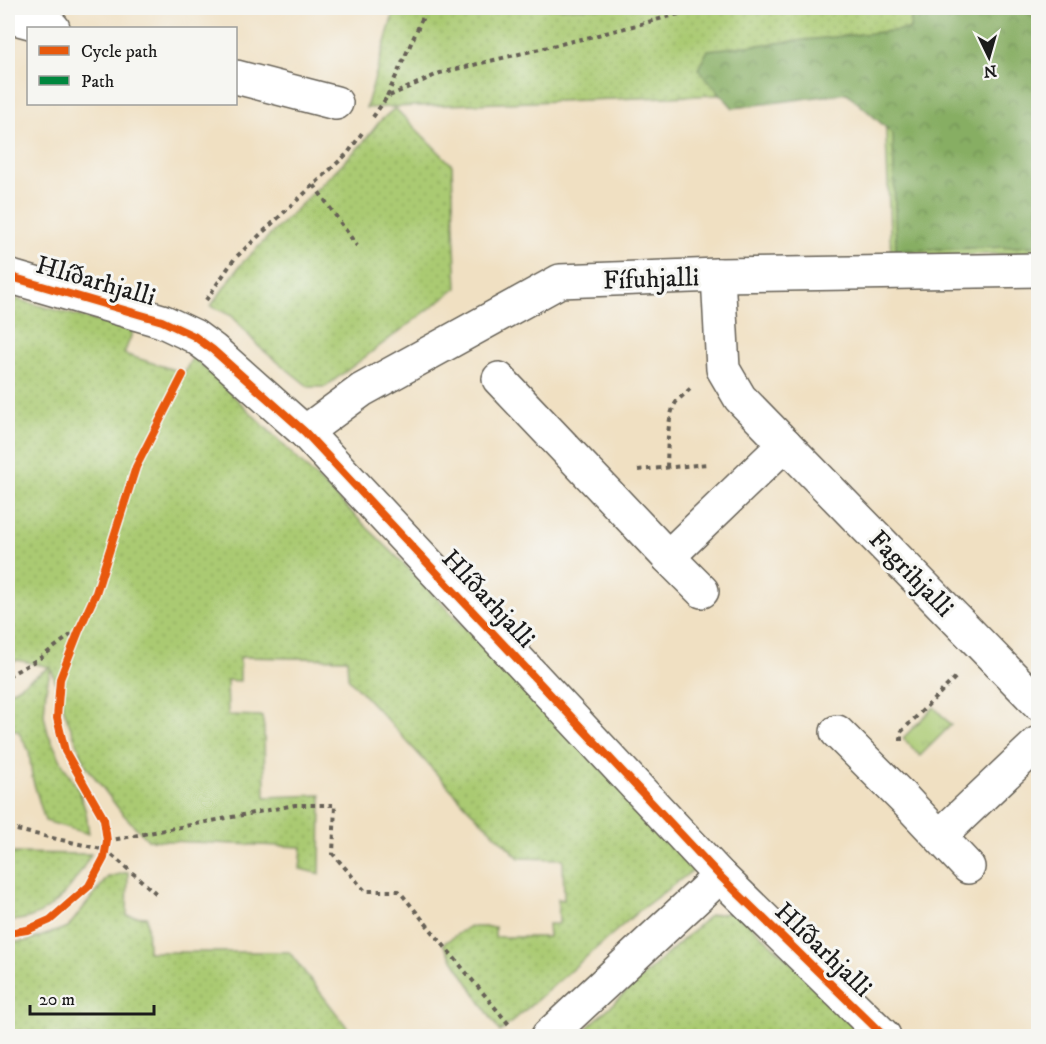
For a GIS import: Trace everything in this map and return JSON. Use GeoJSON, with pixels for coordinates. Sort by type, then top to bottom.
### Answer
{"type":"FeatureCollection","features":[{"type":"Feature","properties":{"kind":"street"},"geometry":{"type":"LineString","coordinates":[[8,16],[49,27]]}},
{"type":"Feature","properties":{"kind":"street"},"geometry":{"type":"LineString","coordinates":[[237,77],[336,103]]}},
{"type":"Feature","properties":{"kind":"street","name":"Fífuhjalli"},"geometry":{"type":"LineString","coordinates":[[305,432],[363,390],[560,281],[718,275],[1038,270]]}},
{"type":"Feature","properties":{"kind":"street","name":"Fagrihjalli"},"geometry":{"type":"LineString","coordinates":[[718,275],[723,369],[740,399],[1038,703]]}},
{"type":"Feature","properties":{"kind":"street","name":"Hlíðarhjalli"},"geometry":{"type":"LineString","coordinates":[[8,276],[162,321],[189,333],[213,350],[305,432],[720,876],[884,1036]]}},
{"type":"Feature","properties":{"kind":"street"},"geometry":{"type":"LineString","coordinates":[[498,379],[702,591]]}},
{"type":"Feature","properties":{"kind":"street"},"geometry":{"type":"LineString","coordinates":[[668,557],[785,444]]}},
{"type":"Feature","properties":{"kind":"street"},"geometry":{"type":"LineString","coordinates":[[837,732],[968,867]]}},
{"type":"Feature","properties":{"kind":"street"},"geometry":{"type":"LineString","coordinates":[[940,836],[1038,743]]}},
{"type":"Feature","properties":{"kind":"street"},"geometry":{"type":"LineString","coordinates":[[548,1036],[720,876]]}},
{"type":"Feature","properties":{"kind":"path"},"geometry":{"type":"LineString","coordinates":[[372,118],[387,96],[427,8]]}},
{"type":"Feature","properties":{"kind":"path"},"geometry":{"type":"LineString","coordinates":[[387,96],[440,73],[702,8]]}},
{"type":"Feature","properties":{"kind":"path"},"geometry":{"type":"LineString","coordinates":[[189,333],[199,310],[235,258],[348,153],[366,127]]}},
{"type":"Feature","properties":{"kind":"path"},"geometry":{"type":"LineString","coordinates":[[314,185],[357,246]]}},
{"type":"Feature","properties":{"kind":"path"},"geometry":{"type":"LineString","coordinates":[[667,467],[668,430],[674,408]]}},
{"type":"Feature","properties":{"kind":"path"},"geometry":{"type":"LineString","coordinates":[[638,470],[706,464]]}},
{"type":"Feature","properties":{"kind":"path"},"geometry":{"type":"LineString","coordinates":[[8,676],[40,658],[80,628]]}},
{"type":"Feature","properties":{"kind":"path"},"geometry":{"type":"LineString","coordinates":[[905,800],[901,732],[945,686]]}},
{"type":"Feature","properties":{"kind":"path"},"geometry":{"type":"LineString","coordinates":[[107,841],[296,805],[335,805],[333,854],[365,891],[399,891],[511,1027]]}},
{"type":"Feature","properties":{"kind":"path"},"geometry":{"type":"LineString","coordinates":[[8,828],[106,850],[159,896]]}},
{"type":"Feature","properties":{"kind":"green space"},"geometry":{"type":"Polygon","coordinates":[[[395,8],[1038,8],[1038,253],[891,257],[884,89],[366,108],[395,8]]]}},
{"type":"Feature","properties":{"kind":"green space"},"geometry":{"type":"Polygon","coordinates":[[[912,8],[1021,8],[1036,19],[1038,246],[896,251],[893,134],[847,93],[733,108],[698,69],[708,50],[910,29],[912,8]]]}},
{"type":"Feature","properties":{"kind":"green space"},"geometry":{"type":"Polygon","coordinates":[[[395,108],[452,165],[457,288],[325,387],[309,387],[259,347],[232,316],[211,306],[241,264],[363,143],[380,121],[395,108]]]}},
{"type":"Feature","properties":{"kind":"green space"},"geometry":{"type":"Polygon","coordinates":[[[8,297],[133,331],[124,354],[184,373],[193,356],[400,560],[696,868],[640,910],[500,1032],[443,944],[468,927],[495,927],[495,937],[549,937],[548,924],[559,924],[558,899],[564,900],[563,859],[519,858],[468,808],[348,678],[347,659],[240,657],[240,681],[227,680],[228,715],[262,716],[265,797],[321,795],[320,874],[300,869],[302,847],[148,840],[121,812],[87,767],[68,721],[51,668],[46,689],[44,715],[48,733],[79,791],[86,812],[89,834],[45,821],[32,777],[29,751],[18,731],[8,728],[8,693],[50,667],[17,660],[8,665],[8,297]]]}},
{"type":"Feature","properties":{"kind":"green space"},"geometry":{"type":"Polygon","coordinates":[[[934,707],[951,725],[920,756],[903,738],[934,707]]]}},
{"type":"Feature","properties":{"kind":"green space"},"geometry":{"type":"Polygon","coordinates":[[[8,853],[91,854],[74,882],[50,907],[28,918],[8,922],[8,853]]]}},
{"type":"Feature","properties":{"kind":"green space"},"geometry":{"type":"Polygon","coordinates":[[[128,872],[127,916],[147,917],[148,952],[289,952],[354,1036],[8,1036],[8,943],[28,941],[68,927],[108,877],[128,872]]]}},
{"type":"Feature","properties":{"kind":"green space"},"geometry":{"type":"Polygon","coordinates":[[[736,912],[871,1036],[578,1036],[710,915],[736,912]]]}},
{"type":"Feature","properties":{"kind":"cycle path"},"geometry":{"type":"LineString","coordinates":[[8,276],[162,321],[194,336],[213,350],[305,432],[720,876],[884,1036]]}},
{"type":"Feature","properties":{"kind":"cycle path"},"geometry":{"type":"LineString","coordinates":[[8,933],[27,930],[50,920],[89,886],[104,858],[107,841],[104,819],[65,751],[57,718],[60,679],[96,593],[136,467],[183,375]]}}]}
